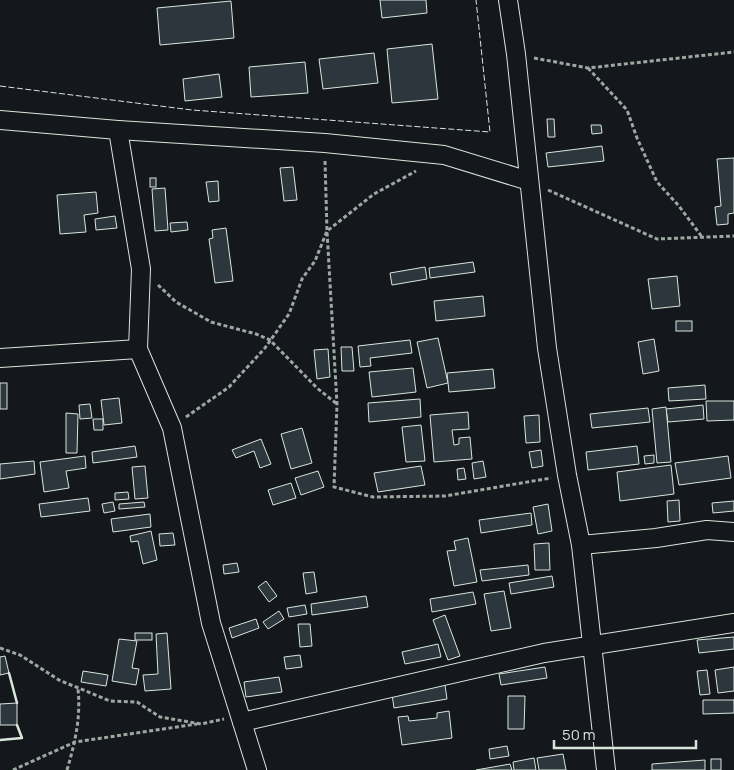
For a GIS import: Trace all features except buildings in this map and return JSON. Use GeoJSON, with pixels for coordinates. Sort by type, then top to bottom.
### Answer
{"type":"FeatureCollection","features":[{"type":"Feature","properties":{"kind":"street"},"geometry":{"type":"LineString","coordinates":[[508,0],[516,54],[547,348],[566,475],[580,545],[606,770]]}},
{"type":"Feature","properties":{"kind":"street"},"geometry":{"type":"LineString","coordinates":[[0,120],[118,130],[325,143],[444,155],[530,181]]}},
{"type":"Feature","properties":{"kind":"street"},"geometry":{"type":"LineString","coordinates":[[118,130],[141,269],[138,349],[172,428],[211,623],[257,770]]}},
{"type":"Feature","properties":{"kind":"street"},"geometry":{"type":"LineString","coordinates":[[0,358],[138,349]]}},
{"type":"Feature","properties":{"kind":"street"},"geometry":{"type":"LineString","coordinates":[[580,545],[656,538],[707,530],[734,532]]}},
{"type":"Feature","properties":{"kind":"street"},"geometry":{"type":"LineString","coordinates":[[242,722],[544,653],[734,623]]}},
{"type":"Feature","properties":{"kind":"path"},"geometry":{"type":"LineString","coordinates":[[516,54],[588,68],[734,52]]}},
{"type":"Feature","properties":{"kind":"path"},"geometry":{"type":"LineString","coordinates":[[588,68],[627,110],[637,138],[657,182],[703,237]]}},
{"type":"Feature","properties":{"kind":"path"},"geometry":{"type":"LineString","coordinates":[[325,143],[327,231],[337,404],[334,487],[373,497],[445,496],[566,475]]}},
{"type":"Feature","properties":{"kind":"path"},"geometry":{"type":"LineString","coordinates":[[172,428],[229,387],[270,340],[290,314],[302,280],[315,261],[327,231],[374,194],[444,155]]}},
{"type":"Feature","properties":{"kind":"path"},"geometry":{"type":"LineString","coordinates":[[530,181],[657,240],[734,236]]}},
{"type":"Feature","properties":{"kind":"path"},"geometry":{"type":"LineString","coordinates":[[141,269],[176,302],[211,322],[256,334],[270,340],[317,388],[337,404]]}},
{"type":"Feature","properties":{"kind":"path"},"geometry":{"type":"LineString","coordinates":[[0,648],[20,655],[59,680],[110,701],[137,702],[160,717],[201,724]]}},
{"type":"Feature","properties":{"kind":"path"},"geometry":{"type":"LineString","coordinates":[[67,770],[75,742],[80,705],[78,688]]}},
{"type":"Feature","properties":{"kind":"path"},"geometry":{"type":"LineString","coordinates":[[13,770],[75,742],[201,724],[232,717],[242,722]]}},
{"type":"Feature","properties":{"kind":"fence"},"geometry":{"type":"LineString","coordinates":[[0,86],[192,110],[490,132],[476,0]]}},
{"type":"Feature","properties":{"kind":"wall"},"geometry":{"type":"LineString","coordinates":[[9,673],[17,703]]}},
{"type":"Feature","properties":{"kind":"wall"},"geometry":{"type":"LineString","coordinates":[[0,740],[22,738],[17,725]]}}]}
